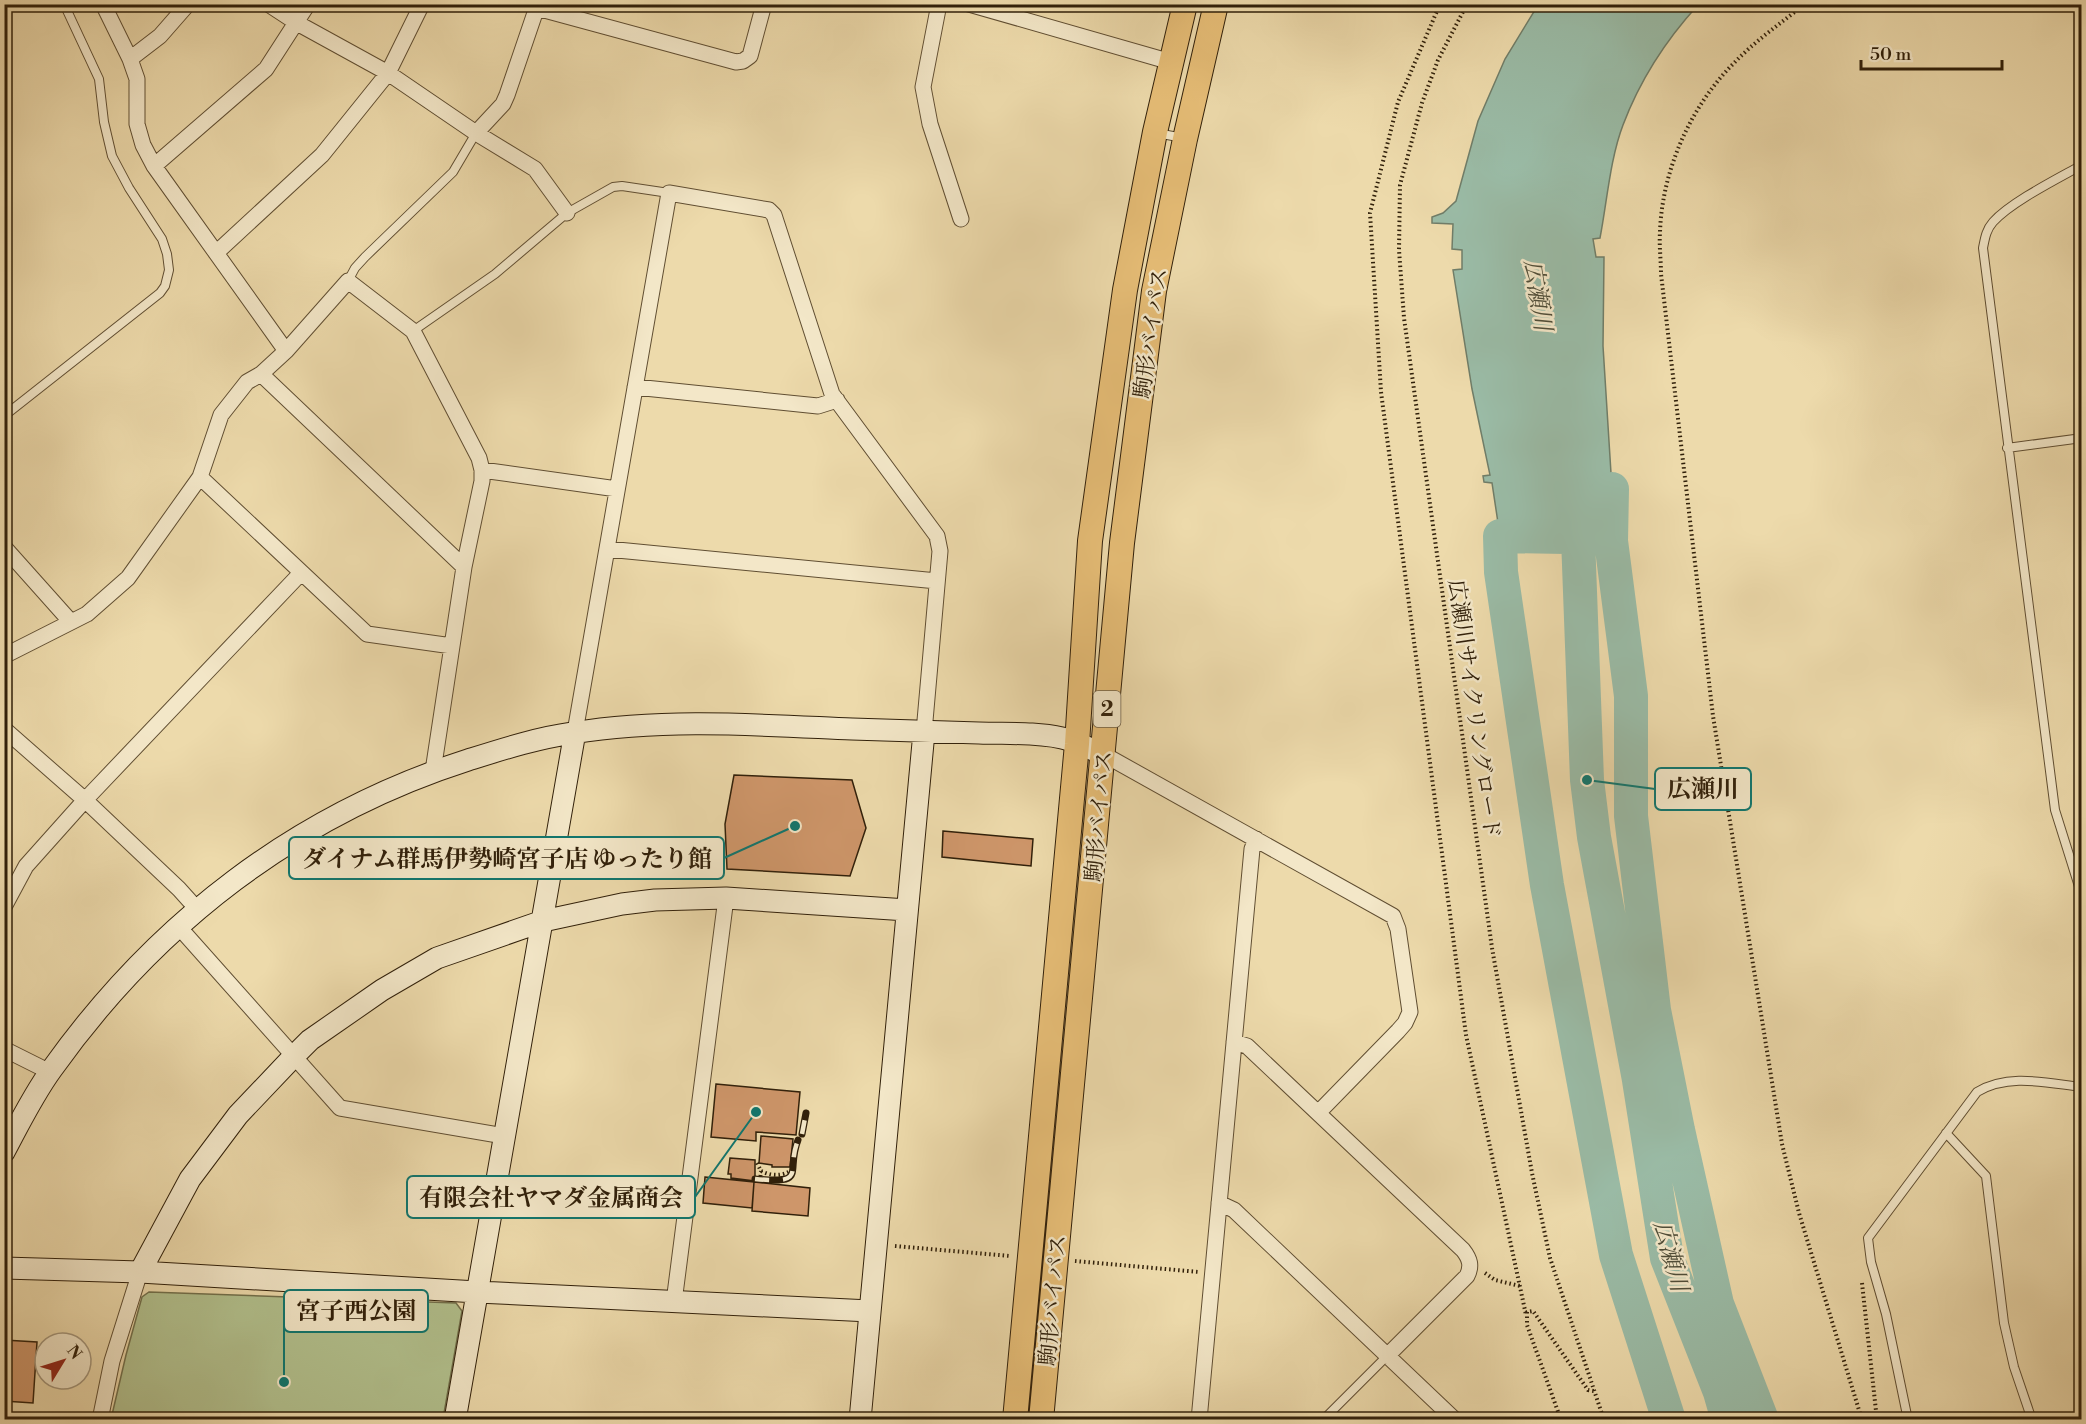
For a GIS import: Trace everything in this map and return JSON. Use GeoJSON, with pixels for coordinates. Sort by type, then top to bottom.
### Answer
{"type":"FeatureCollection","features":[{"type":"Feature","properties":{"kind":"main road","name":"駒形バイパス"},"geometry":{"type":"LineString","coordinates":[[1015,1419],[1077,744],[1090,541],[1125,290],[1155,132],[1185,4]]}},
{"type":"Feature","properties":{"kind":"main road","name":"駒形バイパス"},"geometry":{"type":"LineString","coordinates":[[1041,1419],[1122,543],[1154,291],[1216,4]]}},
{"type":"Feature","properties":{"kind":"street"},"geometry":{"type":"LineString","coordinates":[[103,4],[130,59],[138,89],[137,124],[143,145],[154,166],[286,351]]}},
{"type":"Feature","properties":{"kind":"street"},"geometry":{"type":"LineString","coordinates":[[130,59],[160,36],[188,4]]}},
{"type":"Feature","properties":{"kind":"street"},"geometry":{"type":"LineString","coordinates":[[268,4],[297,23],[388,73],[476,133],[535,169],[567,213]]}},
{"type":"Feature","properties":{"kind":"street"},"geometry":{"type":"LineString","coordinates":[[154,166],[266,69],[308,4]]}},
{"type":"Feature","properties":{"kind":"street"},"geometry":{"type":"LineString","coordinates":[[216,253],[322,155],[388,73],[423,4]]}},
{"type":"Feature","properties":{"kind":"street"},"geometry":{"type":"LineString","coordinates":[[476,133],[503,104],[507,96],[538,6],[736,62],[743,61],[750,56],[764,4]]}},
{"type":"Feature","properties":{"kind":"street"},"geometry":{"type":"LineString","coordinates":[[939,4],[923,87],[930,124],[962,219]]}},
{"type":"Feature","properties":{"kind":"street"},"geometry":{"type":"LineString","coordinates":[[969,4],[1172,62]]}},
{"type":"Feature","properties":{"kind":"street"},"geometry":{"type":"LineString","coordinates":[[455,1419],[669,193],[769,210],[774,215],[829,388],[937,536],[940,551],[860,1419]]}},
{"type":"Feature","properties":{"kind":"street"},"geometry":{"type":"LineString","coordinates":[[4,656],[87,614],[128,578],[200,477],[221,415],[247,382],[261,374],[286,351],[348,281],[413,331],[482,470],[482,481],[464,567],[432,771]]}},
{"type":"Feature","properties":{"kind":"street"},"geometry":{"type":"LineString","coordinates":[[261,374],[464,567]]}},
{"type":"Feature","properties":{"kind":"street"},"geometry":{"type":"LineString","coordinates":[[635,387],[818,406],[837,400]]}},
{"type":"Feature","properties":{"kind":"street"},"geometry":{"type":"LineString","coordinates":[[482,470],[617,489]]}},
{"type":"Feature","properties":{"kind":"street"},"geometry":{"type":"LineString","coordinates":[[200,477],[367,634],[452,646]]}},
{"type":"Feature","properties":{"kind":"street"},"geometry":{"type":"LineString","coordinates":[[4,547],[71,622]]}},
{"type":"Feature","properties":{"kind":"street"},"geometry":{"type":"LineString","coordinates":[[607,549],[937,581]]}},
{"type":"Feature","properties":{"kind":"street"},"geometry":{"type":"LineString","coordinates":[[4,907],[26,866],[85,800],[301,573]]}},
{"type":"Feature","properties":{"kind":"street"},"geometry":{"type":"LineString","coordinates":[[4,1152],[50,1072],[122,982],[197,909],[305,832],[351,807],[432,771],[517,744],[575,732],[642,726],[721,723],[924,732],[1038,734],[1067,739],[1103,754],[1387,911],[1396,922],[1409,1017],[1318,1113]]}},
{"type":"Feature","properties":{"kind":"street"},"geometry":{"type":"LineString","coordinates":[[4,729],[85,800],[197,909]]}},
{"type":"Feature","properties":{"kind":"street"},"geometry":{"type":"LineString","coordinates":[[1198,1419],[1252,849],[1256,839]]}},
{"type":"Feature","properties":{"kind":"street"},"geometry":{"type":"LineString","coordinates":[[100,1419],[112,1360],[140,1272],[190,1179],[238,1115],[310,1040],[382,990],[437,958],[543,921],[622,904],[726,898],[908,910]]}},
{"type":"Feature","properties":{"kind":"street"},"geometry":{"type":"LineString","coordinates":[[674,1302],[726,898]]}},
{"type":"Feature","properties":{"kind":"street"},"geometry":{"type":"LineString","coordinates":[[178,926],[340,1108],[504,1136]]}},
{"type":"Feature","properties":{"kind":"street"},"geometry":{"type":"LineString","coordinates":[[1234,1042],[1247,1046],[1469,1258],[1471,1269],[1467,1276],[1387,1356]]}},
{"type":"Feature","properties":{"kind":"street"},"geometry":{"type":"LineString","coordinates":[[4,1049],[50,1072]]}},
{"type":"Feature","properties":{"kind":"street"},"geometry":{"type":"LineString","coordinates":[[1219,1203],[1234,1210],[1455,1419]]}},
{"type":"Feature","properties":{"kind":"street"},"geometry":{"type":"LineString","coordinates":[[4,1268],[140,1272],[477,1292],[870,1311]]}},
{"type":"Feature","properties":{"kind":"lane"},"geometry":{"type":"LineString","coordinates":[[4,416],[159,293],[165,286],[169,270],[162,239],[129,188],[112,156],[104,122],[99,79],[64,4]]}},
{"type":"Feature","properties":{"kind":"lane"},"geometry":{"type":"LineString","coordinates":[[1155,132],[1185,139]]}},
{"type":"Feature","properties":{"kind":"lane"},"geometry":{"type":"LineString","coordinates":[[348,281],[355,268],[365,257],[453,172],[476,133]]}},
{"type":"Feature","properties":{"kind":"lane"},"geometry":{"type":"LineString","coordinates":[[2082,165],[2004,212],[1992,223],[1986,233],[1983,248],[2055,810],[2082,896]]}},
{"type":"Feature","properties":{"kind":"lane"},"geometry":{"type":"LineString","coordinates":[[413,331],[495,274],[567,213],[613,188],[622,186],[669,193]]}},
{"type":"Feature","properties":{"kind":"lane"},"geometry":{"type":"LineString","coordinates":[[2007,448],[2082,438]]}},
{"type":"Feature","properties":{"kind":"lane"},"geometry":{"type":"LineString","coordinates":[[1908,1419],[1886,1314],[1871,1262],[1868,1238],[1977,1092],[1987,1086],[2016,1080],[2046,1081],[2082,1087]]}},
{"type":"Feature","properties":{"kind":"lane"},"geometry":{"type":"LineString","coordinates":[[1946,1133],[1986,1176],[2004,1323],[2014,1367],[2032,1419]]}},
{"type":"Feature","properties":{"kind":"lane"},"geometry":{"type":"LineString","coordinates":[[1323,1419],[1387,1356]]}},
{"type":"Feature","properties":{"kind":"path"},"geometry":{"type":"LineString","coordinates":[[1440,4],[1398,102],[1370,213],[1381,392],[1467,1035],[1527,1324],[1561,1419]]}},
{"type":"Feature","properties":{"kind":"path","name":"広瀬川サイクリングロード"},"geometry":{"type":"LineString","coordinates":[[1467,4],[1438,60],[1422,103],[1400,185],[1399,250],[1404,318],[1492,948],[1530,1162],[1550,1258],[1604,1419]]}},
{"type":"Feature","properties":{"kind":"path"},"geometry":{"type":"LineString","coordinates":[[1805,4],[1758,40],[1732,64],[1692,116],[1663,197],[1659,233],[1661,274],[1713,716],[1782,1144],[1799,1213],[1862,1419]]}},
{"type":"Feature","properties":{"kind":"path"},"geometry":{"type":"LineString","coordinates":[[757,1163],[761,1171],[760,1181]]}},
{"type":"Feature","properties":{"kind":"path"},"geometry":{"type":"LineString","coordinates":[[761,1171],[779,1175],[793,1169]]}},
{"type":"Feature","properties":{"kind":"path"},"geometry":{"type":"LineString","coordinates":[[876,1244],[1030,1258]]}},
{"type":"Feature","properties":{"kind":"path"},"geometry":{"type":"LineString","coordinates":[[1056,1260],[1212,1273]]}},
{"type":"Feature","properties":{"kind":"path"},"geometry":{"type":"LineString","coordinates":[[1471,1269],[1486,1274],[1494,1280],[1520,1286]]}},
{"type":"Feature","properties":{"kind":"path"},"geometry":{"type":"LineString","coordinates":[[1862,1281],[1878,1419]]}},
{"type":"Feature","properties":{"kind":"path"},"geometry":{"type":"LineString","coordinates":[[1526,1316],[1527,1312],[1533,1311],[1588,1390],[1595,1392]]}},
{"type":"Feature","properties":{"kind":"shaded area"},"geometry":{"type":"Polygon","coordinates":[[[149,1292],[456,1303],[462,1311],[443,1419],[111,1419],[142,1297],[149,1292]]]}},
{"type":"Feature","properties":{"kind":"water"},"geometry":{"type":"Polygon","coordinates":[[[1538,5],[1698,5],[1675,32],[1637,92],[1615,152],[1600,238],[1593,239],[1596,257],[1604,257],[1603,346],[1612,489],[1566,537],[1500,536],[1492,483],[1484,482],[1483,476],[1490,475],[1472,389],[1453,270],[1462,269],[1462,250],[1452,249],[1453,224],[1432,223],[1432,217],[1443,213],[1456,201],[1478,121],[1505,59],[1538,5]]]}},
{"type":"Feature","properties":{"kind":"building"},"geometry":{"type":"Polygon","coordinates":[[[734,775],[852,780],[866,828],[850,876],[727,869],[725,824],[734,775]]]}},
{"type":"Feature","properties":{"kind":"building"},"geometry":{"type":"Polygon","coordinates":[[[943,831],[1033,839],[1031,866],[942,857],[943,831]]]}},
{"type":"Feature","properties":{"kind":"building"},"geometry":{"type":"Polygon","coordinates":[[[716,1084],[800,1092],[796,1135],[756,1132],[756,1141],[711,1137],[716,1084]]]}},
{"type":"Feature","properties":{"kind":"building"},"geometry":{"type":"Polygon","coordinates":[[[761,1136],[793,1139],[790,1167],[772,1167],[772,1165],[759,1163],[761,1136]]]}},
{"type":"Feature","properties":{"kind":"building"},"geometry":{"type":"Polygon","coordinates":[[[730,1158],[755,1160],[755,1181],[731,1178],[731,1174],[728,1174],[730,1158]]]}},
{"type":"Feature","properties":{"kind":"building"},"geometry":{"type":"Polygon","coordinates":[[[705,1177],[754,1182],[752,1208],[703,1203],[705,1177]]]}},
{"type":"Feature","properties":{"kind":"building"},"geometry":{"type":"Polygon","coordinates":[[[754,1182],[810,1188],[808,1216],[752,1211],[754,1182]]]}},
{"type":"Feature","properties":{"kind":"building"},"geometry":{"type":"Polygon","coordinates":[[[4,1340],[33,1342],[33,1403],[4,1401],[4,1340]]]}},
{"type":"Feature","properties":{"kind":"waterway","name":"広瀬川"},"geometry":{"type":"LineString","coordinates":[[1570,478],[1577,511],[1587,780],[1594,837],[1639,1080],[1667,1258],[1720,1392],[1728,1420]]}},
{"type":"Feature","properties":{"kind":"waterway"},"geometry":{"type":"LineString","coordinates":[[1612,489],[1566,537],[1500,536],[1501,572],[1547,885],[1616,1255],[1669,1420]]}},
{"type":"Feature","properties":{"kind":"waterway"},"geometry":{"type":"LineString","coordinates":[[1612,489],[1611,541],[1631,696],[1631,816],[1654,1010],[1717,1304],[1762,1420]]}},
{"type":"Feature","properties":{"kind":"railway"},"geometry":{"type":"LineString","coordinates":[[802,1134],[806,1113]]}},
{"type":"Feature","properties":{"kind":"railway"},"geometry":{"type":"LineString","coordinates":[[755,1179],[783,1180],[789,1178],[792,1174],[798,1140]]}},
{"type":"Feature","properties":{"kind":"place","name":"広瀬川"},"geometry":{"type":"Point","coordinates":[1587,780]}},
{"type":"Feature","properties":{"kind":"place","name":"ダイナム群馬伊勢崎宮子店 ゆったり館"},"geometry":{"type":"Point","coordinates":[795,826]}},
{"type":"Feature","properties":{"kind":"place","name":"有限会社ヤマダ金属商会"},"geometry":{"type":"Point","coordinates":[756,1112]}},
{"type":"Feature","properties":{"kind":"place","name":"宮子西公園"},"geometry":{"type":"Point","coordinates":[284,1382]}}]}
